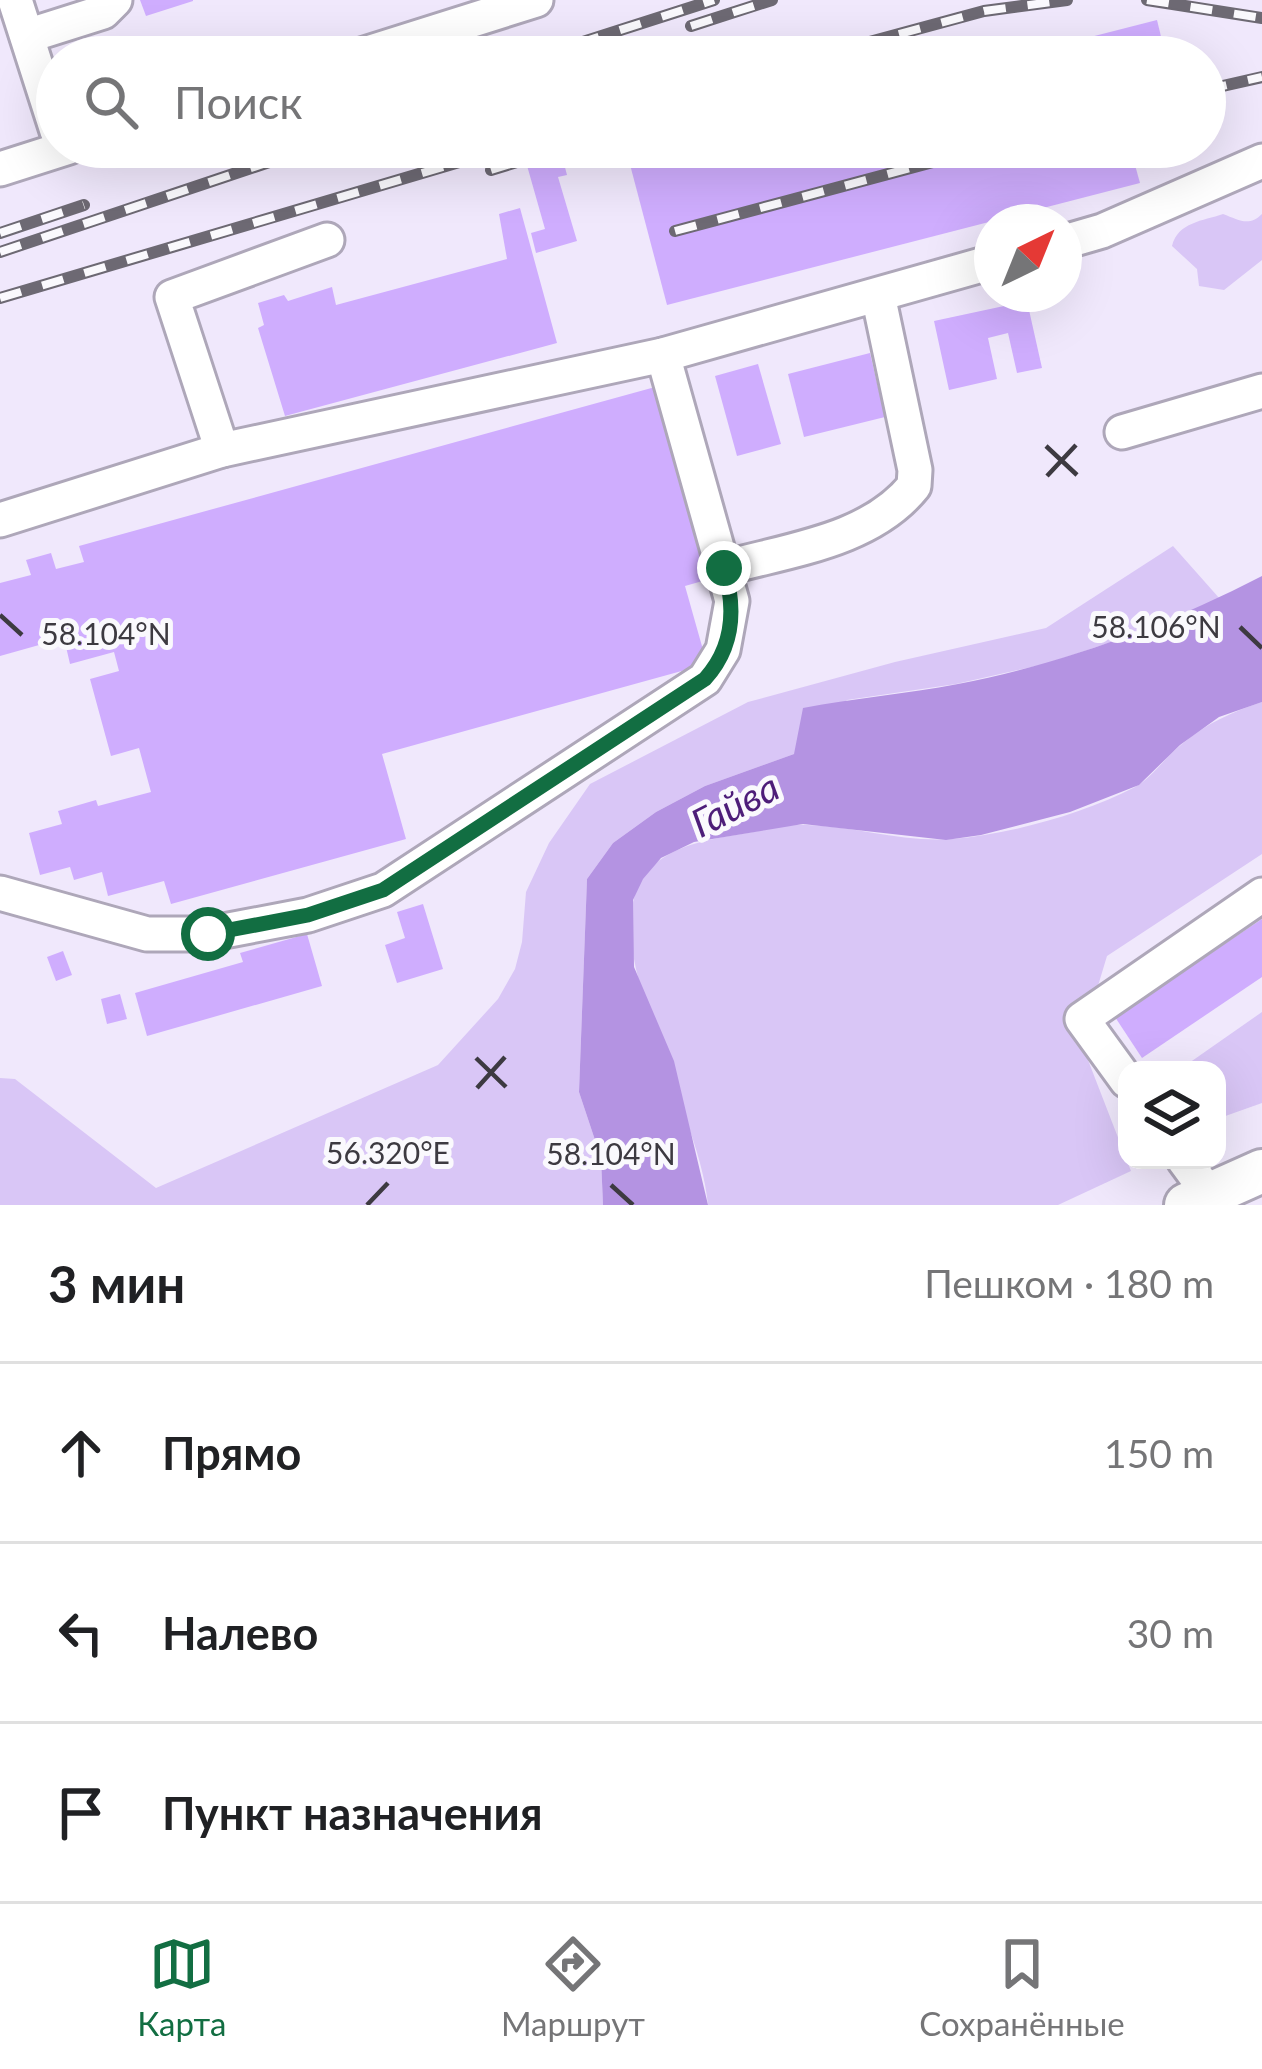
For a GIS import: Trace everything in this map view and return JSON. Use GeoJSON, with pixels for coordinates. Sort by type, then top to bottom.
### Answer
{"type":"FeatureCollection","features":[{"type":"Feature","properties":{"kind":"main road"},"geometry":{"type":"LineString","coordinates":[[1198,1200],[1261,1172]]}},
{"type":"Feature","properties":{"kind":"street"},"geometry":{"type":"LineString","coordinates":[[36,71],[15,14],[104,12],[115,0]]}},
{"type":"Feature","properties":{"kind":"street"},"geometry":{"type":"LineString","coordinates":[[422,36],[536,0]]}},
{"type":"Feature","properties":{"kind":"street"},"geometry":{"type":"LineString","coordinates":[[0,169],[36,155]]}},
{"type":"Feature","properties":{"kind":"street"},"geometry":{"type":"LineString","coordinates":[[1082,237],[1262,161]]}},
{"type":"Feature","properties":{"kind":"street"},"geometry":{"type":"LineString","coordinates":[[223,450],[172,297],[327,240]]}},
{"type":"Feature","properties":{"kind":"street"},"geometry":{"type":"LineString","coordinates":[[0,520],[223,450],[663,355],[974,267]]}},
{"type":"Feature","properties":{"kind":"street"},"geometry":{"type":"LineString","coordinates":[[724,568],[858,529],[885,514],[914,486],[915,470],[878,295]]}},
{"type":"Feature","properties":{"kind":"street"},"geometry":{"type":"LineString","coordinates":[[0,893],[147,934],[208,934],[308,915],[383,890],[705,679],[724,650],[733,601],[663,355]]}},
{"type":"Feature","properties":{"kind":"street"},"geometry":{"type":"LineString","coordinates":[[1121,432],[1262,391]]}},
{"type":"Feature","properties":{"kind":"street"},"geometry":{"type":"LineString","coordinates":[[1118,1069],[1082,1019],[1262,895]]}},
{"type":"Feature","properties":{"kind":"street"},"geometry":{"type":"LineString","coordinates":[[1187,1169],[1198,1200]]}},
{"type":"Feature","properties":{"kind":"shaded area"},"geometry":{"type":"Polygon","coordinates":[[[1223,214],[1248,221],[1262,214],[1262,260],[1224,290],[1199,286],[1197,269],[1172,246],[1186,227],[1223,214]]]}},
{"type":"Feature","properties":{"kind":"shaded area"},"geometry":{"type":"Polygon","coordinates":[[[1173,546],[1220,599],[1166,624],[1045,664],[956,684],[847,700],[794,754],[705,786],[656,812],[613,843],[587,879],[579,1092],[601,1158],[603,1205],[0,1205],[0,1078],[15,1079],[156,1188],[438,1065],[498,999],[515,969],[526,892],[549,843],[590,784],[748,702],[1046,628],[1173,546]]]}},
{"type":"Feature","properties":{"kind":"shaded area"},"geometry":{"type":"Polygon","coordinates":[[[1262,702],[1262,854],[1107,956],[1081,1042],[1118,1137],[1118,1169],[1131,1171],[1058,1205],[708,1205],[702,1170],[635,966],[634,898],[652,866],[699,842],[787,826],[825,826],[934,840],[998,833],[1046,821],[1135,787],[1176,749],[1230,714],[1262,702]]]}},
{"type":"Feature","properties":{"kind":"shaded area"},"geometry":{"type":"Polygon","coordinates":[[[1262,1012],[1262,1103],[1226,1116],[1226,1061],[1192,1061],[1262,1012]]]}},
{"type":"Feature","properties":{"kind":"water","name":"Гайва"},"geometry":{"type":"Polygon","coordinates":[[[1262,576],[1262,702],[1219,717],[1180,745],[1139,785],[1070,812],[981,835],[946,840],[803,824],[694,842],[661,858],[633,900],[634,967],[674,1061],[708,1205],[603,1205],[601,1158],[579,1092],[587,879],[613,843],[656,812],[705,786],[794,754],[803,708],[958,684],[1076,654],[1151,627],[1262,576]]]}},
{"type":"Feature","properties":{"kind":"building"},"geometry":{"type":"Polygon","coordinates":[[[140,0],[193,0],[193,1],[146,16],[140,0]]]}},
{"type":"Feature","properties":{"kind":"building"},"geometry":{"type":"Polygon","coordinates":[[[1157,20],[1161,36],[1094,36],[1157,20]]]}},
{"type":"Feature","properties":{"kind":"building"},"geometry":{"type":"Polygon","coordinates":[[[528,168],[565,168],[567,175],[558,177],[577,241],[536,253],[531,233],[545,229],[528,168]]]}},
{"type":"Feature","properties":{"kind":"building"},"geometry":{"type":"Polygon","coordinates":[[[631,168],[1136,168],[1140,183],[1059,204],[974,204],[974,226],[667,305],[631,168]]]}},
{"type":"Feature","properties":{"kind":"building"},"geometry":{"type":"Polygon","coordinates":[[[520,208],[557,343],[285,416],[258,328],[264,325],[258,303],[284,295],[288,301],[332,287],[336,305],[507,259],[499,214],[520,208]]]}},
{"type":"Feature","properties":{"kind":"building"},"geometry":{"type":"Polygon","coordinates":[[[976,312],[1029,312],[1042,368],[1017,373],[1008,333],[988,338],[997,379],[949,390],[934,321],[976,312]]]}},
{"type":"Feature","properties":{"kind":"building"},"geometry":{"type":"Polygon","coordinates":[[[870,353],[885,417],[804,437],[788,374],[870,353]]]}},
{"type":"Feature","properties":{"kind":"building"},"geometry":{"type":"Polygon","coordinates":[[[758,364],[781,444],[737,456],[715,376],[758,364]]]}},
{"type":"Feature","properties":{"kind":"building"},"geometry":{"type":"Polygon","coordinates":[[[666,384],[720,576],[685,586],[707,664],[382,754],[406,839],[171,904],[164,881],[108,896],[102,872],[74,880],[70,867],[40,875],[29,833],[62,824],[58,811],[151,792],[139,748],[111,756],[90,679],[119,671],[114,652],[70,664],[64,638],[0,656],[0,583],[31,575],[26,560],[51,553],[56,569],[84,562],[79,546],[666,384]]]}},
{"type":"Feature","properties":{"kind":"building"},"geometry":{"type":"Polygon","coordinates":[[[423,904],[443,969],[397,983],[385,945],[405,938],[397,912],[423,904]]]}},
{"type":"Feature","properties":{"kind":"building"},"geometry":{"type":"Polygon","coordinates":[[[1262,919],[1262,977],[1142,1058],[1115,1017],[1262,919]]]}},
{"type":"Feature","properties":{"kind":"building"},"geometry":{"type":"Polygon","coordinates":[[[307,934],[322,986],[147,1036],[135,993],[243,962],[240,953],[307,934]]]}},
{"type":"Feature","properties":{"kind":"building"},"geometry":{"type":"Polygon","coordinates":[[[63,951],[72,975],[56,981],[47,957],[63,951]]]}},
{"type":"Feature","properties":{"kind":"building"},"geometry":{"type":"Polygon","coordinates":[[[120,994],[127,1019],[107,1024],[101,999],[120,994]]]}},
{"type":"Feature","properties":{"kind":"railway"},"geometry":{"type":"LineString","coordinates":[[602,36],[714,0]]}},
{"type":"Feature","properties":{"kind":"railway"},"geometry":{"type":"LineString","coordinates":[[691,26],[772,0]]}},
{"type":"Feature","properties":{"kind":"railway"},"geometry":{"type":"LineString","coordinates":[[892,36],[984,11],[1067,0]]}},
{"type":"Feature","properties":{"kind":"railway"},"geometry":{"type":"LineString","coordinates":[[1147,0],[1262,18]]}},
{"type":"Feature","properties":{"kind":"railway"},"geometry":{"type":"LineString","coordinates":[[1226,85],[1262,77]]}},
{"type":"Feature","properties":{"kind":"railway"},"geometry":{"type":"LineString","coordinates":[[0,252],[251,168]]}},
{"type":"Feature","properties":{"kind":"railway"},"geometry":{"type":"LineString","coordinates":[[0,298],[439,168]]}},
{"type":"Feature","properties":{"kind":"railway"},"geometry":{"type":"LineString","coordinates":[[491,170],[497,168]]}},
{"type":"Feature","properties":{"kind":"railway"},"geometry":{"type":"LineString","coordinates":[[675,231],[910,168]]}},
{"type":"Feature","properties":{"kind":"railway"},"geometry":{"type":"LineString","coordinates":[[0,233],[84,205]]}},
{"type":"Feature","properties":{"kind":"route"},"geometry":{"type":"LineString","coordinates":[[208,934],[308,915],[383,890],[705,679],[724,650],[732,616],[724,568]]}}]}
